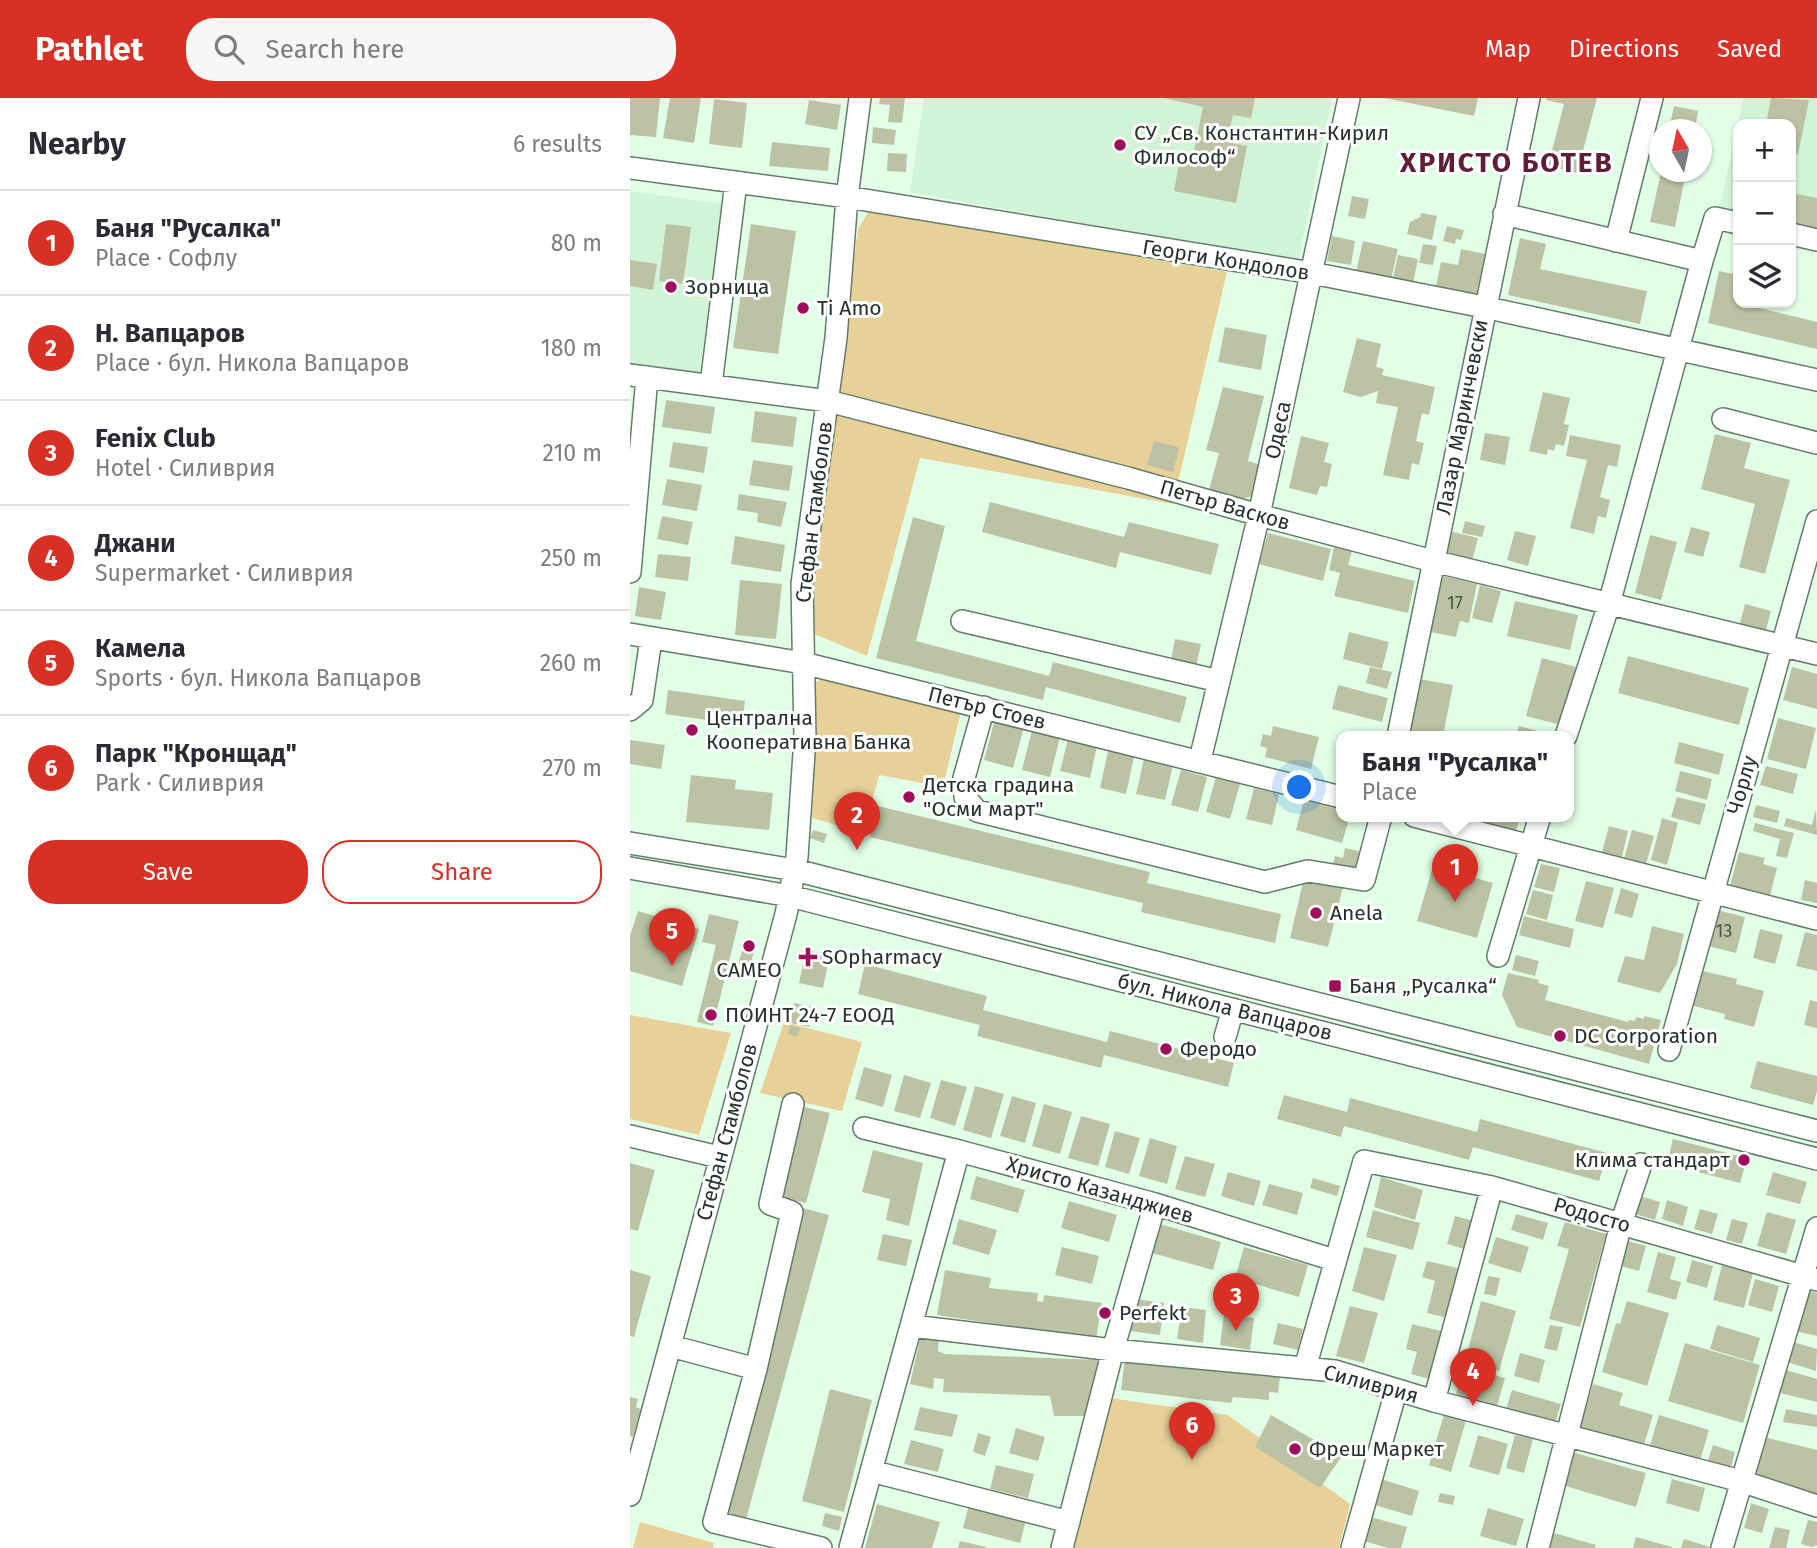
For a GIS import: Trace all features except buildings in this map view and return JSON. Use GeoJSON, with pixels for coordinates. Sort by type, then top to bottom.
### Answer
{"type":"FeatureCollection","features":[{"type":"Feature","properties":{"kind":"street","name":"Стефан Стамболов"},"geometry":{"type":"LineString","coordinates":[[630,1495],[795,870],[805,738],[802,584],[828,401],[847,197],[860,98]]}},
{"type":"Feature","properties":{"kind":"street","name":"Одеса"},"geometry":{"type":"LineString","coordinates":[[1200,760],[1259,515],[1349,98]]}},
{"type":"Feature","properties":{"kind":"street","name":"Лазар Маринчевски"},"geometry":{"type":"LineString","coordinates":[[1399,731],[1529,98]]}},
{"type":"Feature","properties":{"kind":"street"},"geometry":{"type":"LineString","coordinates":[[1616,241],[1652,98]]}},
{"type":"Feature","properties":{"kind":"street","name":"Георги Кондолов"},"geometry":{"type":"LineString","coordinates":[[630,168],[847,197],[1312,273],[1484,307],[1817,380]]}},
{"type":"Feature","properties":{"kind":"street"},"geometry":{"type":"LineString","coordinates":[[711,385],[736,182]]}},
{"type":"Feature","properties":{"kind":"street"},"geometry":{"type":"LineString","coordinates":[[1504,214],[1702,261]]}},
{"type":"Feature","properties":{"kind":"street"},"geometry":{"type":"LineString","coordinates":[[1568,731],[1609,604],[1715,218],[1733,222]]}},
{"type":"Feature","properties":{"kind":"street"},"geometry":{"type":"LineString","coordinates":[[1796,235],[1817,240]]}},
{"type":"Feature","properties":{"kind":"street"},"geometry":{"type":"LineString","coordinates":[[631,560],[638,376]]}},
{"type":"Feature","properties":{"kind":"street","name":"Петър Васков"},"geometry":{"type":"LineString","coordinates":[[638,376],[828,401],[1128,478],[1433,561],[1817,654]]}},
{"type":"Feature","properties":{"kind":"street"},"geometry":{"type":"LineString","coordinates":[[1723,419],[1817,443]]}},
{"type":"Feature","properties":{"kind":"street","name":"Чорлу"},"geometry":{"type":"LineString","coordinates":[[1669,1050],[1817,521]]}},
{"type":"Feature","properties":{"kind":"street"},"geometry":{"type":"LineString","coordinates":[[962,621],[1219,681]]}},
{"type":"Feature","properties":{"kind":"street","name":"Петър Стоев"},"geometry":{"type":"LineString","coordinates":[[630,634],[803,663],[1336,796]]}},
{"type":"Feature","properties":{"kind":"street"},"geometry":{"type":"LineString","coordinates":[[630,710],[642,700],[652,639]]}},
{"type":"Feature","properties":{"kind":"street"},"geometry":{"type":"LineString","coordinates":[[984,707],[964,778],[965,797],[977,811],[1265,882],[1308,871],[1364,880],[1379,822]]}},
{"type":"Feature","properties":{"kind":"street"},"geometry":{"type":"LineString","coordinates":[[1437,822],[1817,919]]}},
{"type":"Feature","properties":{"kind":"street"},"geometry":{"type":"LineString","coordinates":[[1498,956],[1538,822]]}},
{"type":"Feature","properties":{"kind":"street","name":"бул. Никола Вапцаров"},"geometry":{"type":"LineString","coordinates":[[630,843],[795,870],[1817,1131]]}},
{"type":"Feature","properties":{"kind":"street","name":"бул. Никола Вапцаров"},"geometry":{"type":"LineString","coordinates":[[630,868],[790,896],[1817,1159]]}},
{"type":"Feature","properties":{"kind":"street"},"geometry":{"type":"LineString","coordinates":[[1224,1037],[1233,1009]]}},
{"type":"Feature","properties":{"kind":"street"},"geometry":{"type":"LineString","coordinates":[[793,1104],[770,1204],[792,1212],[756,1369],[714,1522],[821,1548]]}},
{"type":"Feature","properties":{"kind":"street","name":"Христо Казанджиев"},"geometry":{"type":"LineString","coordinates":[[864,1128],[1155,1204],[1334,1260]]}},
{"type":"Feature","properties":{"kind":"street"},"geometry":{"type":"LineString","coordinates":[[630,1136],[719,1157]]}},
{"type":"Feature","properties":{"kind":"street"},"geometry":{"type":"LineString","coordinates":[[850,1548],[959,1151]]}},
{"type":"Feature","properties":{"kind":"street","name":"Родосто"},"geometry":{"type":"LineString","coordinates":[[1334,1260],[1364,1161],[1492,1186],[1810,1278]]}},
{"type":"Feature","properties":{"kind":"street"},"geometry":{"type":"LineString","coordinates":[[1538,1548],[1621,1224],[1641,1164]]}},
{"type":"Feature","properties":{"kind":"street"},"geometry":{"type":"LineString","coordinates":[[1434,1401],[1492,1186]]}},
{"type":"Feature","properties":{"kind":"street"},"geometry":{"type":"LineString","coordinates":[[1062,1548],[1113,1350],[1155,1204]]}},
{"type":"Feature","properties":{"kind":"street"},"geometry":{"type":"LineString","coordinates":[[1722,1548],[1741,1481],[1810,1278],[1817,1228]]}},
{"type":"Feature","properties":{"kind":"street"},"geometry":{"type":"LineString","coordinates":[[1305,1368],[1334,1260]]}},
{"type":"Feature","properties":{"kind":"street","name":"Силиврия"},"geometry":{"type":"LineString","coordinates":[[912,1326],[1113,1350],[1335,1371],[1396,1391],[1741,1481],[1817,1506]]}},
{"type":"Feature","properties":{"kind":"street"},"geometry":{"type":"LineString","coordinates":[[671,1346],[756,1369]]}},
{"type":"Feature","properties":{"kind":"street"},"geometry":{"type":"LineString","coordinates":[[1352,1548],[1396,1391]]}},
{"type":"Feature","properties":{"kind":"street"},"geometry":{"type":"LineString","coordinates":[[871,1471],[1069,1522]]}},
{"type":"Feature","properties":{"kind":"shaded area","name":"СУ „Св. Константин-Кирил Философ“"},"geometry":{"type":"Polygon","coordinates":[[[924,98],[1332,98],[1298,263],[910,192],[924,98]]]}},
{"type":"Feature","properties":{"kind":"shaded area"},"geometry":{"type":"Polygon","coordinates":[[[1743,98],[1817,98],[1817,232],[1796,227],[1796,119],[1739,119],[1743,98]]]}},
{"type":"Feature","properties":{"kind":"shaded area"},"geometry":{"type":"Polygon","coordinates":[[[1733,145],[1733,214],[1719,211],[1733,145]]]}},
{"type":"Feature","properties":{"kind":"shaded area","name":"Зорница"},"geometry":{"type":"Polygon","coordinates":[[[630,191],[722,204],[699,379],[630,369],[630,191]]]}},
{"type":"Feature","properties":{"kind":"shaded area"},"geometry":{"type":"Polygon","coordinates":[[[869,211],[1227,272],[1173,504],[920,458],[867,656],[814,634],[812,566],[858,229],[869,211]]]}},
{"type":"Feature","properties":{"kind":"shaded area"},"geometry":{"type":"Polygon","coordinates":[[[830,676],[962,707],[943,787],[879,775],[864,833],[812,818],[814,683],[830,676]]]}},
{"type":"Feature","properties":{"kind":"shaded area"},"geometry":{"type":"Polygon","coordinates":[[[630,1015],[731,1033],[699,1135],[630,1119],[630,1015]]]}},
{"type":"Feature","properties":{"kind":"shaded area"},"geometry":{"type":"Polygon","coordinates":[[[784,1022],[862,1042],[842,1111],[760,1093],[784,1022]]]}},
{"type":"Feature","properties":{"kind":"shaded area"},"geometry":{"type":"Polygon","coordinates":[[[1110,1398],[1228,1415],[1350,1504],[1339,1548],[1074,1548],[1110,1398]]]}},
{"type":"Feature","properties":{"kind":"shaded area"},"geometry":{"type":"Polygon","coordinates":[[[640,1522],[714,1543],[713,1548],[633,1548],[640,1522]]]}},
{"type":"Feature","properties":{"kind":"place","name":"СУ „Св. Константин-Кирил Философ“"},"geometry":{"type":"Point","coordinates":[1120,145]}},
{"type":"Feature","properties":{"kind":"place","name":"Зорница"},"geometry":{"type":"Point","coordinates":[671,287]}},
{"type":"Feature","properties":{"kind":"place","name":"Ti Amo"},"geometry":{"type":"Point","coordinates":[803,308]}},
{"type":"Feature","properties":{"kind":"place","name":"Централна Кооперативна Банка"},"geometry":{"type":"Point","coordinates":[692,730]}},
{"type":"Feature","properties":{"kind":"place","name":"Детска градина \"Осми март\""},"geometry":{"type":"Point","coordinates":[909,797]}},
{"type":"Feature","properties":{"kind":"place","name":"Н. Вапцаров"},"geometry":{"type":"Point","coordinates":[857,850]}},
{"type":"Feature","properties":{"kind":"place","name":"Баня \"Русалка\""},"geometry":{"type":"Point","coordinates":[1455,902]}},
{"type":"Feature","properties":{"kind":"place","name":"Anela"},"geometry":{"type":"Point","coordinates":[1316,913]}},
{"type":"Feature","properties":{"kind":"place","name":"CAMEO"},"geometry":{"type":"Point","coordinates":[749,946]}},
{"type":"Feature","properties":{"kind":"place","name":"SOpharmacy"},"geometry":{"type":"Point","coordinates":[808,957]}},
{"type":"Feature","properties":{"kind":"place","name":"Камела"},"geometry":{"type":"Point","coordinates":[672,966]}},
{"type":"Feature","properties":{"kind":"place","name":"Баня „Русалка“"},"geometry":{"type":"Point","coordinates":[1335,986]}},
{"type":"Feature","properties":{"kind":"place","name":"ПОИНТ 24-7 ЕООД"},"geometry":{"type":"Point","coordinates":[711,1015]}},
{"type":"Feature","properties":{"kind":"place","name":"DC Corporation"},"geometry":{"type":"Point","coordinates":[1560,1036]}},
{"type":"Feature","properties":{"kind":"place","name":"Феродо"},"geometry":{"type":"Point","coordinates":[1166,1049]}},
{"type":"Feature","properties":{"kind":"place","name":"Клима стандарт"},"geometry":{"type":"Point","coordinates":[1744,1160]}},
{"type":"Feature","properties":{"kind":"place","name":"Perfekt"},"geometry":{"type":"Point","coordinates":[1105,1313]}},
{"type":"Feature","properties":{"kind":"place","name":"Fenix Club"},"geometry":{"type":"Point","coordinates":[1236,1331]}},
{"type":"Feature","properties":{"kind":"place","name":"Джани"},"geometry":{"type":"Point","coordinates":[1473,1406]}},
{"type":"Feature","properties":{"kind":"place","name":"Фреш Маркет"},"geometry":{"type":"Point","coordinates":[1295,1449]}},
{"type":"Feature","properties":{"kind":"place","name":"Парк \"Кронщад\""},"geometry":{"type":"Point","coordinates":[1192,1460]}},
{"type":"Feature","properties":{"kind":"district","name":"ХРИСТО БОТЕВ"},"geometry":{"type":"Point","coordinates":[1507,162]}}]}
